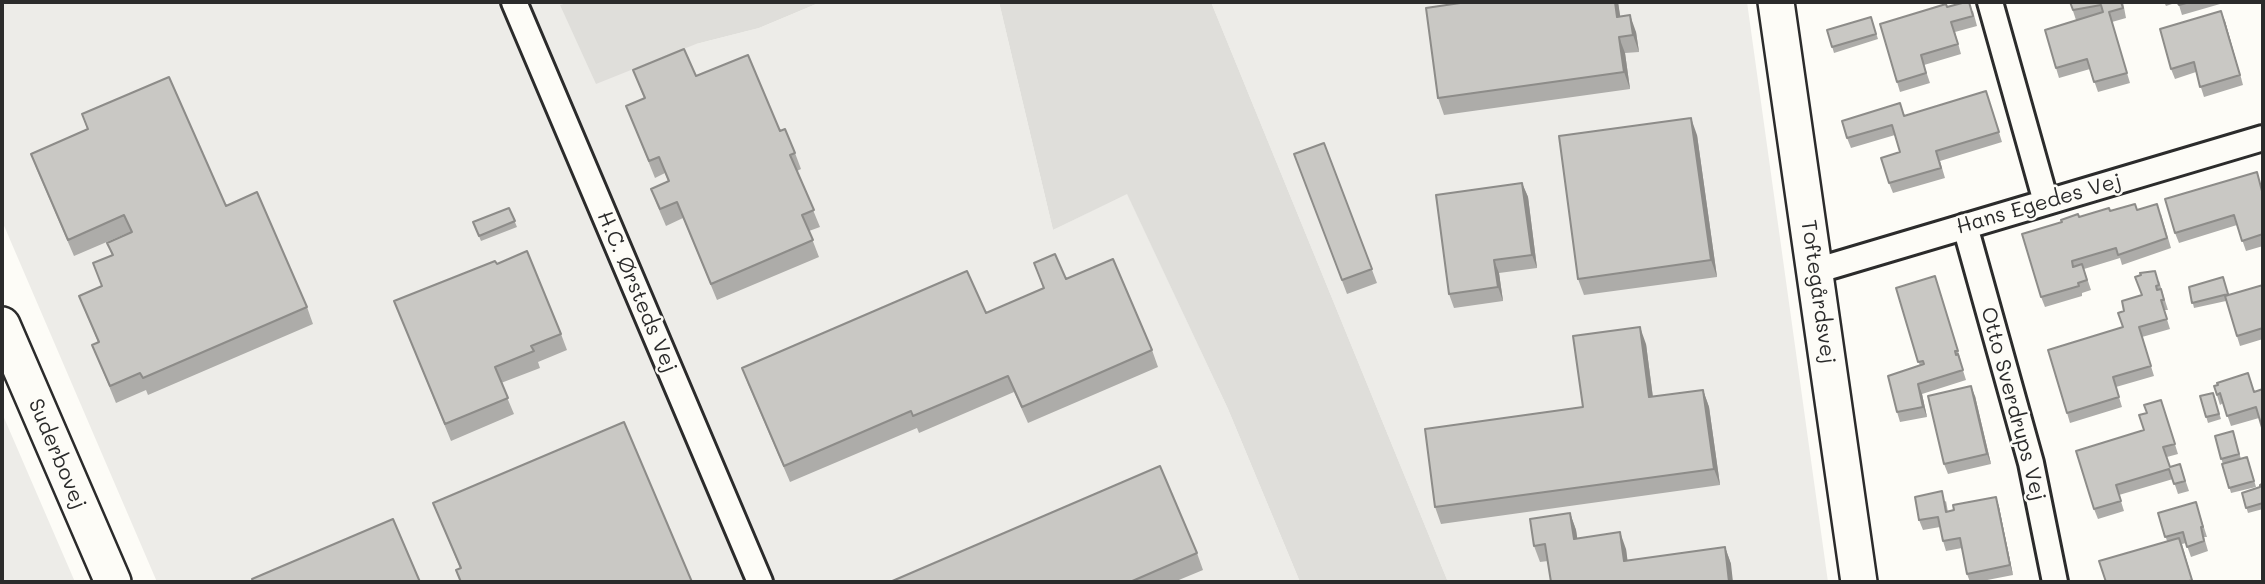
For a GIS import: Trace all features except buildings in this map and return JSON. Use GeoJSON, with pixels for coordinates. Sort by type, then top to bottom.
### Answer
{"type":"FeatureCollection","features":[{"type":"Feature","properties":{"kind":"street","name":"H.C. Ørsteds Vej"},"geometry":{"type":"LineString","coordinates":[[514,2],[760,582]]}},
{"type":"Feature","properties":{"kind":"street","name":"Toftegårdsvej"},"geometry":{"type":"LineString","coordinates":[[1776,2],[1859,582]]}},
{"type":"Feature","properties":{"kind":"street"},"geometry":{"type":"LineString","coordinates":[[1990,2],[2046,202]]}},
{"type":"Feature","properties":{"kind":"street","name":"Hans Egedes Vej"},"geometry":{"type":"LineString","coordinates":[[1815,271],[2263,138]]}},
{"type":"Feature","properties":{"kind":"street","name":"Otto Sverdrups Vej"},"geometry":{"type":"LineString","coordinates":[[1965,226],[2031,463],[2055,582]]}},
{"type":"Feature","properties":{"kind":"street","name":"Suderbovej"},"geometry":{"type":"LineString","coordinates":[[2,325],[113,582]]}},
{"type":"Feature","properties":{"kind":"shaded area"},"geometry":{"type":"Polygon","coordinates":[[[11,2],[569,2],[561,5],[696,44],[759,28],[821,2],[999,2],[1053,230],[1127,193],[1228,409],[1300,582],[157,582],[2,221],[2,5],[11,2]]]}},
{"type":"Feature","properties":{"kind":"shaded area"},"geometry":{"type":"Polygon","coordinates":[[[569,2],[821,2],[759,28],[696,44],[596,84],[560,5],[569,2]]]}},
{"type":"Feature","properties":{"kind":"shaded area"},"geometry":{"type":"Polygon","coordinates":[[[999,2],[1211,2],[1448,582],[1300,582],[1228,409],[1127,194],[1053,230],[999,2]]]}},
{"type":"Feature","properties":{"kind":"shaded area"},"geometry":{"type":"Polygon","coordinates":[[[1211,2],[1747,2],[1828,582],[1448,582],[1211,2]]]}},
{"type":"Feature","properties":{"kind":"shaded area"},"geometry":{"type":"Polygon","coordinates":[[[2,413],[75,582],[2,582],[2,413]]]}}]}
